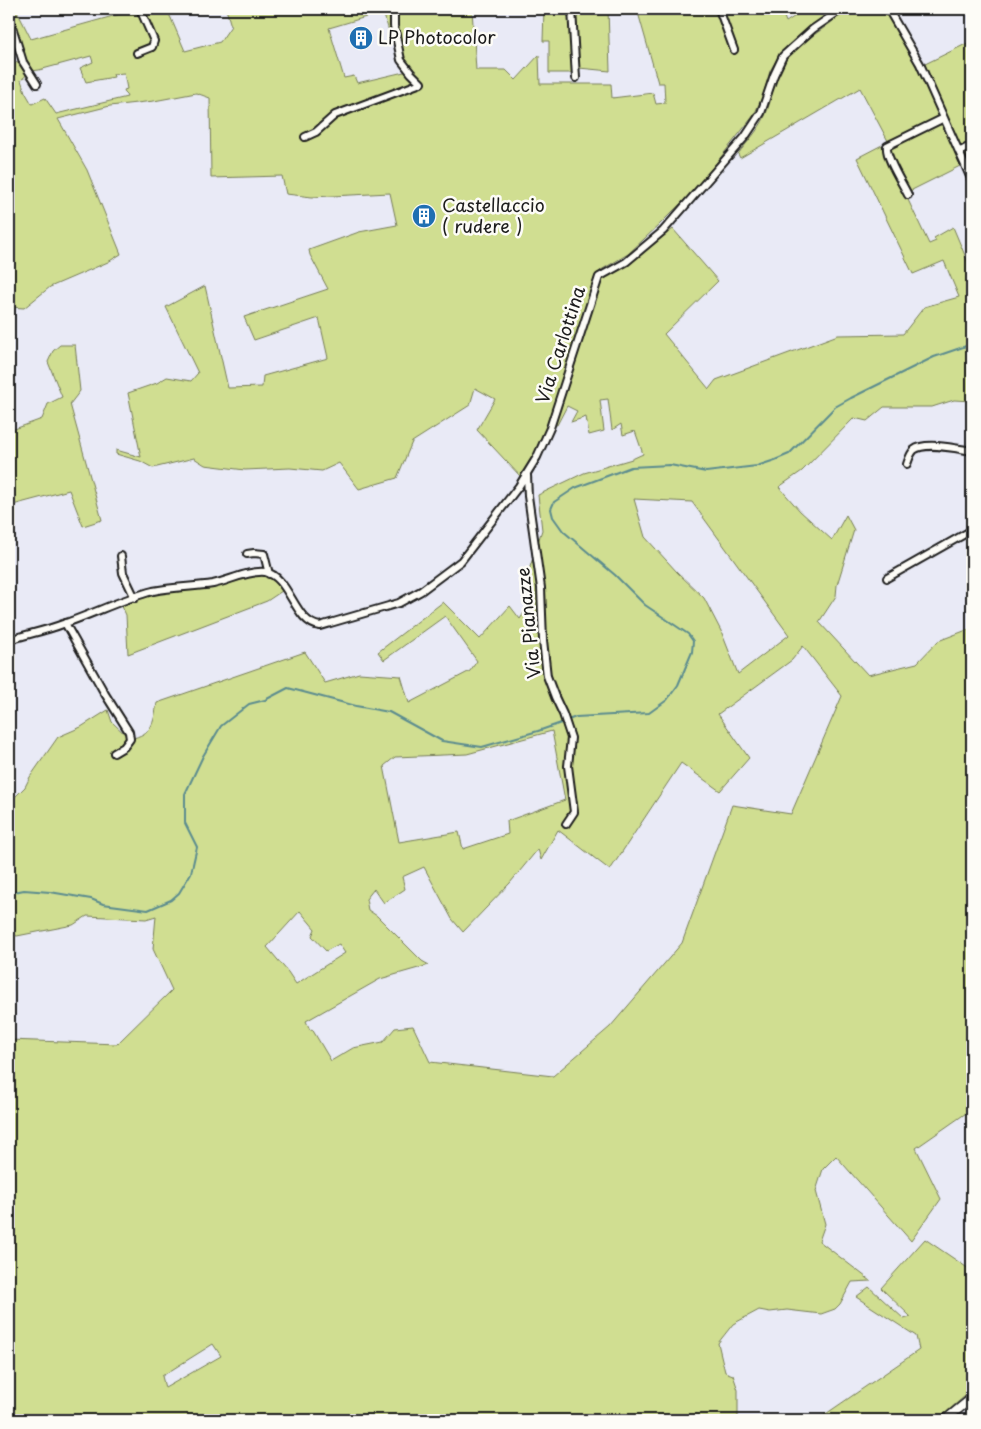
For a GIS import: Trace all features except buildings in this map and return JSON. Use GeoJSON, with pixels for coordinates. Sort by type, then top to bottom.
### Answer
{"type":"FeatureCollection","features":[{"type":"Feature","properties":{"kind":"street"},"geometry":{"type":"LineString","coordinates":[[137,53],[152,47],[154,41],[140,9]]}},
{"type":"Feature","properties":{"kind":"street"},"geometry":{"type":"LineString","coordinates":[[305,137],[316,132],[335,115],[421,83],[410,73],[401,60],[394,26],[394,9]]}},
{"type":"Feature","properties":{"kind":"street"},"geometry":{"type":"LineString","coordinates":[[572,9],[576,78]]}},
{"type":"Feature","properties":{"kind":"street"},"geometry":{"type":"LineString","coordinates":[[719,9],[734,50]]}},
{"type":"Feature","properties":{"kind":"street","name":"Via Carlottina"},"geometry":{"type":"LineString","coordinates":[[247,554],[264,554],[269,574],[278,581],[306,620],[320,626],[399,603],[428,586],[461,561],[537,458],[550,428],[599,277],[626,262],[663,230],[745,137],[761,113],[774,75],[783,56],[813,29],[842,9]]}},
{"type":"Feature","properties":{"kind":"street"},"geometry":{"type":"LineString","coordinates":[[888,9],[920,64],[972,180]]}},
{"type":"Feature","properties":{"kind":"street"},"geometry":{"type":"LineString","coordinates":[[9,17],[23,62],[38,84]]}},
{"type":"Feature","properties":{"kind":"street"},"geometry":{"type":"LineString","coordinates":[[908,195],[886,151],[887,146],[944,118]]}},
{"type":"Feature","properties":{"kind":"street"},"geometry":{"type":"LineString","coordinates":[[959,152],[972,145]]}},
{"type":"Feature","properties":{"kind":"street"},"geometry":{"type":"LineString","coordinates":[[907,464],[910,454],[916,448],[926,446],[972,451]]}},
{"type":"Feature","properties":{"kind":"street","name":"Via Pianazze"},"geometry":{"type":"LineString","coordinates":[[527,473],[528,496],[540,581],[543,640],[548,676],[555,697],[564,714],[571,738],[568,766],[574,812],[566,824]]}},
{"type":"Feature","properties":{"kind":"street"},"geometry":{"type":"LineString","coordinates":[[887,578],[972,530]]}},
{"type":"Feature","properties":{"kind":"street"},"geometry":{"type":"LineString","coordinates":[[121,556],[123,573],[135,598]]}},
{"type":"Feature","properties":{"kind":"street"},"geometry":{"type":"LineString","coordinates":[[9,640],[66,624],[153,591],[215,583],[255,572],[269,574]]}},
{"type":"Feature","properties":{"kind":"street"},"geometry":{"type":"LineString","coordinates":[[66,624],[105,694],[129,732],[130,739],[124,747],[114,753]]}},
{"type":"Feature","properties":{"kind":"street"},"geometry":{"type":"LineString","coordinates":[[945,1420],[972,1398]]}},
{"type":"Feature","properties":{"kind":"green space"},"geometry":{"type":"Polygon","coordinates":[[[9,9],[16,9],[31,39],[138,9],[149,38],[155,34],[144,9],[167,9],[185,51],[220,42],[231,26],[226,9],[392,9],[396,47],[394,47],[383,12],[329,28],[344,78],[354,76],[357,83],[404,72],[407,69],[399,39],[397,9],[472,9],[476,70],[506,70],[516,80],[539,55],[540,84],[611,84],[612,98],[653,93],[656,104],[665,103],[664,83],[658,83],[637,9],[716,9],[735,44],[722,9],[781,9],[786,22],[800,13],[798,9],[818,9],[824,18],[810,27],[780,54],[770,71],[763,95],[754,115],[698,186],[628,254],[601,270],[598,274],[553,413],[533,459],[521,477],[477,430],[495,399],[475,388],[470,405],[412,442],[397,478],[359,489],[339,463],[322,471],[290,468],[245,470],[205,465],[194,458],[153,468],[140,461],[116,454],[116,450],[141,457],[128,393],[157,383],[167,377],[191,381],[198,373],[166,307],[205,286],[228,388],[262,387],[263,376],[328,358],[319,318],[254,340],[244,317],[328,289],[309,250],[359,232],[397,225],[390,193],[312,197],[286,194],[282,176],[211,178],[210,98],[196,93],[154,101],[110,106],[58,119],[87,170],[121,254],[108,262],[50,287],[24,308],[9,307],[9,65],[23,60],[9,9]],[[91,56],[31,71],[21,80],[25,92],[32,104],[45,98],[56,114],[127,97],[124,90],[127,89],[124,73],[113,74],[114,77],[86,82],[80,68],[93,62],[91,56]]]}},
{"type":"Feature","properties":{"kind":"green space"},"geometry":{"type":"Polygon","coordinates":[[[544,9],[570,9],[572,73],[549,73],[549,41],[543,41],[544,9]]]}},
{"type":"Feature","properties":{"kind":"green space"},"geometry":{"type":"Polygon","coordinates":[[[576,9],[608,9],[610,71],[579,68],[576,9]]]}},
{"type":"Feature","properties":{"kind":"green space"},"geometry":{"type":"Polygon","coordinates":[[[846,9],[885,9],[911,55],[940,118],[888,141],[860,88],[740,158],[738,154],[765,116],[780,68],[784,62],[806,40],[846,9]]]}},
{"type":"Feature","properties":{"kind":"green space"},"geometry":{"type":"Polygon","coordinates":[[[972,41],[972,172],[923,65],[972,41]]]}},
{"type":"Feature","properties":{"kind":"green space"},"geometry":{"type":"Polygon","coordinates":[[[937,124],[943,126],[962,165],[910,191],[889,150],[937,124]]]}},
{"type":"Feature","properties":{"kind":"green space"},"geometry":{"type":"Polygon","coordinates":[[[882,145],[929,244],[936,241],[934,238],[953,227],[972,272],[972,401],[954,400],[932,407],[884,407],[867,421],[854,418],[802,471],[779,487],[800,511],[832,540],[846,515],[854,530],[837,585],[836,596],[819,622],[868,675],[917,663],[938,641],[972,628],[972,1109],[916,1148],[941,1199],[911,1241],[836,1156],[823,1169],[816,1191],[825,1224],[819,1241],[871,1281],[852,1282],[840,1304],[835,1309],[821,1314],[787,1310],[770,1312],[759,1310],[733,1324],[718,1343],[725,1372],[733,1375],[738,1390],[738,1420],[9,1420],[9,1040],[117,1044],[172,990],[153,949],[156,916],[146,919],[87,916],[73,925],[17,936],[9,934],[9,795],[12,800],[25,787],[58,737],[81,727],[108,710],[112,722],[130,739],[138,737],[151,727],[157,703],[305,652],[325,683],[359,673],[401,676],[409,703],[470,671],[477,661],[445,616],[384,660],[378,652],[443,602],[480,639],[510,606],[520,619],[530,604],[529,570],[542,530],[538,495],[584,473],[643,454],[635,431],[623,435],[621,424],[612,430],[608,399],[600,400],[604,431],[589,435],[586,417],[571,422],[577,411],[567,406],[557,425],[553,424],[587,318],[602,280],[625,266],[673,229],[718,281],[664,334],[709,389],[716,380],[838,335],[903,334],[924,307],[959,297],[944,261],[913,274],[857,158],[882,145]],[[634,499],[645,537],[704,598],[721,631],[738,674],[789,635],[692,502],[634,499]],[[803,646],[792,660],[718,714],[749,758],[720,791],[681,763],[610,870],[558,830],[541,860],[538,849],[510,883],[463,932],[452,919],[424,867],[402,877],[405,889],[384,903],[374,889],[366,899],[368,910],[377,916],[422,961],[429,965],[380,979],[306,1021],[331,1061],[353,1048],[383,1042],[395,1028],[413,1026],[430,1062],[553,1076],[610,1027],[682,943],[732,805],[791,814],[842,696],[803,646]],[[552,731],[467,754],[395,757],[384,766],[399,842],[459,832],[463,849],[508,834],[507,821],[565,800],[552,731]],[[300,911],[267,947],[296,984],[345,953],[339,944],[326,951],[312,936],[315,929],[300,911]],[[213,1344],[162,1376],[165,1388],[221,1356],[213,1344]]]}},
{"type":"Feature","properties":{"kind":"green space"},"geometry":{"type":"Polygon","coordinates":[[[60,345],[75,345],[80,391],[70,404],[102,520],[83,526],[69,490],[9,506],[9,431],[42,419],[48,404],[62,397],[48,362],[53,351],[60,345]]]}},
{"type":"Feature","properties":{"kind":"green space"},"geometry":{"type":"Polygon","coordinates":[[[265,572],[285,589],[267,601],[128,654],[126,615],[120,602],[265,572]]]}},
{"type":"Feature","properties":{"kind":"green space"},"geometry":{"type":"Polygon","coordinates":[[[925,1239],[972,1271],[972,1390],[937,1420],[817,1420],[919,1350],[916,1336],[856,1297],[869,1287],[904,1319],[911,1317],[881,1288],[925,1239]]]}},
{"type":"Feature","properties":{"kind":"waterway"},"geometry":{"type":"LineString","coordinates":[[568,720],[576,717],[649,713],[667,700],[678,685],[692,652],[693,641],[688,634],[645,605],[615,575],[563,531],[553,517],[551,509],[554,502],[575,488],[631,467],[670,465],[706,472],[757,466],[775,460],[789,454],[835,407],[934,357],[972,344]]}},
{"type":"Feature","properties":{"kind":"waterway"},"geometry":{"type":"LineString","coordinates":[[9,893],[24,890],[50,892],[91,899],[103,904],[148,910],[171,900],[179,893],[191,873],[197,847],[185,823],[185,794],[203,756],[221,726],[249,704],[265,700],[288,688],[356,706],[389,712],[442,741],[482,747],[564,722]]}},
{"type":"Feature","properties":{"kind":"place","name":"LP Photocolor"},"geometry":{"type":"Point","coordinates":[361,38]}},
{"type":"Feature","properties":{"kind":"place","name":"Castellaccio ( rudere )"},"geometry":{"type":"Point","coordinates":[424,216]}}]}
